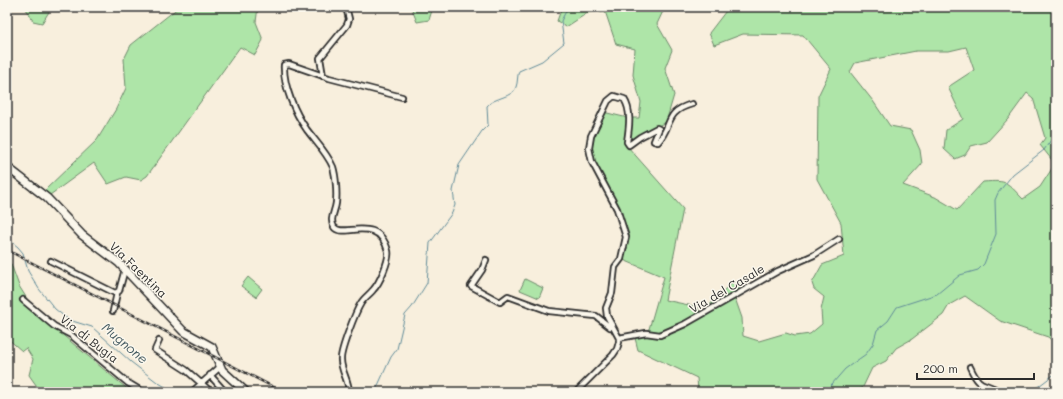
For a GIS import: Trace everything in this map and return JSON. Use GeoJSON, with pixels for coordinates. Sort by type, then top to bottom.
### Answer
{"type":"FeatureCollection","features":[{"type":"Feature","properties":{"kind":"main road","name":"Via Faentina"},"geometry":{"type":"LineString","coordinates":[[7,167],[47,198],[82,235],[125,269],[183,331],[212,347],[220,367],[246,392]]}},
{"type":"Feature","properties":{"kind":"street"},"geometry":{"type":"LineString","coordinates":[[323,76],[320,58],[347,25],[349,19],[346,7]]}},
{"type":"Feature","properties":{"kind":"street"},"geometry":{"type":"LineString","coordinates":[[349,392],[348,382],[341,363],[342,352],[361,302],[378,284],[386,265],[388,254],[386,245],[376,233],[364,228],[343,231],[338,230],[334,226],[332,216],[336,201],[333,168],[326,154],[299,116],[286,81],[283,67],[287,64],[323,76],[402,96]]}},
{"type":"Feature","properties":{"kind":"street"},"geometry":{"type":"LineString","coordinates":[[576,392],[613,356],[617,349],[619,338],[607,316],[606,308],[612,293],[615,267],[621,259],[626,237],[617,208],[592,162],[589,148],[591,136],[608,101],[614,96],[624,99],[628,104],[628,145],[657,128],[659,129],[654,141],[658,142],[663,136],[669,119],[674,113],[692,104]]}},
{"type":"Feature","properties":{"kind":"street","name":"Via del Casale"},"geometry":{"type":"LineString","coordinates":[[619,338],[646,333],[660,335],[686,324],[778,271],[814,255],[839,239]]}},
{"type":"Feature","properties":{"kind":"street"},"geometry":{"type":"LineString","coordinates":[[486,260],[482,270],[471,286],[500,302],[508,296],[549,311],[596,316],[613,329]]}},
{"type":"Feature","properties":{"kind":"street"},"geometry":{"type":"LineString","coordinates":[[51,261],[117,293]]}},
{"type":"Feature","properties":{"kind":"street"},"geometry":{"type":"LineString","coordinates":[[113,311],[125,269]]}},
{"type":"Feature","properties":{"kind":"street","name":"Via di Bugia"},"geometry":{"type":"LineString","coordinates":[[23,300],[54,326],[71,335],[128,383],[144,392]]}},
{"type":"Feature","properties":{"kind":"street"},"geometry":{"type":"LineString","coordinates":[[159,341],[155,350],[202,383],[211,392]]}},
{"type":"Feature","properties":{"kind":"street"},"geometry":{"type":"LineString","coordinates":[[192,392],[220,367]]}},
{"type":"Feature","properties":{"kind":"street"},"geometry":{"type":"LineString","coordinates":[[970,367],[976,380],[984,386],[1000,392]]}},
{"type":"Feature","properties":{"kind":"street"},"geometry":{"type":"LineString","coordinates":[[210,375],[225,392]]}},
{"type":"Feature","properties":{"kind":"green space"},"geometry":{"type":"Polygon","coordinates":[[[25,7],[52,7],[42,23],[33,21],[25,7]]]}},
{"type":"Feature","properties":{"kind":"green space"},"geometry":{"type":"Polygon","coordinates":[[[179,7],[258,7],[256,22],[263,40],[255,55],[240,47],[147,176],[141,180],[126,177],[108,184],[94,163],[50,195],[45,190],[97,140],[116,109],[126,88],[124,59],[131,45],[179,7]]]}},
{"type":"Feature","properties":{"kind":"green space"},"geometry":{"type":"Polygon","coordinates":[[[411,7],[433,7],[429,20],[417,22],[411,7]]]}},
{"type":"Feature","properties":{"kind":"green space"},"geometry":{"type":"Polygon","coordinates":[[[562,7],[665,7],[657,24],[672,50],[665,68],[674,95],[666,122],[634,138],[628,147],[683,209],[665,300],[698,307],[699,311],[702,313],[731,283],[741,281],[744,290],[736,297],[736,301],[742,318],[743,336],[759,341],[786,333],[795,336],[810,334],[822,324],[821,310],[824,297],[814,289],[812,283],[822,265],[844,256],[841,223],[817,179],[818,96],[831,69],[803,35],[743,34],[714,45],[709,33],[729,7],[1056,7],[1056,344],[1048,337],[1000,321],[965,296],[949,305],[943,315],[912,339],[896,348],[886,361],[872,368],[863,387],[857,392],[698,392],[697,378],[638,350],[634,334],[649,329],[664,277],[621,259],[626,237],[617,209],[592,162],[591,136],[603,112],[628,118],[639,118],[641,102],[633,75],[635,49],[616,44],[605,11],[589,12],[566,27],[557,21],[562,7]],[[966,47],[949,51],[916,51],[855,63],[850,72],[873,101],[890,126],[911,130],[920,150],[922,164],[903,185],[935,197],[957,210],[983,182],[998,181],[1006,183],[1023,199],[1040,187],[1053,167],[1052,160],[1040,145],[1045,138],[1033,98],[1027,93],[1008,119],[987,142],[971,146],[965,155],[955,159],[944,149],[946,130],[963,119],[948,87],[974,70],[966,47]]]}},
{"type":"Feature","properties":{"kind":"green space"},"geometry":{"type":"Polygon","coordinates":[[[7,262],[11,264],[19,286],[29,302],[58,331],[131,392],[41,392],[29,375],[33,359],[26,348],[22,351],[7,338],[7,262]]]}},
{"type":"Feature","properties":{"kind":"green space"},"geometry":{"type":"Polygon","coordinates":[[[248,277],[262,289],[256,297],[241,286],[248,277]]]}},
{"type":"Feature","properties":{"kind":"green space"},"geometry":{"type":"Polygon","coordinates":[[[525,279],[543,288],[539,298],[520,290],[525,279]]]}},
{"type":"Feature","properties":{"kind":"waterway"},"geometry":{"type":"LineString","coordinates":[[375,392],[391,357],[397,349],[405,315],[412,307],[427,283],[430,243],[452,213],[455,205],[453,191],[459,165],[482,131],[488,125],[487,106],[514,91],[517,85],[519,71],[542,61],[564,43],[561,21],[568,7]]}},
{"type":"Feature","properties":{"kind":"waterway"},"geometry":{"type":"LineString","coordinates":[[825,392],[845,369],[866,354],[873,344],[877,330],[888,321],[897,307],[937,294],[960,275],[978,270],[984,264],[996,234],[995,200],[998,193],[1013,174],[1044,150],[1051,140],[1056,128]]}},
{"type":"Feature","properties":{"kind":"waterway","name":"Mugnone"},"geometry":{"type":"LineString","coordinates":[[7,238],[23,253],[28,271],[39,289],[55,309],[69,320],[92,327],[131,362],[157,382],[174,392]]}},
{"type":"Feature","properties":{"kind":"waterway"},"geometry":{"type":"LineString","coordinates":[[1031,392],[1056,373]]}},
{"type":"Feature","properties":{"kind":"railway"},"geometry":{"type":"LineString","coordinates":[[7,250],[283,392]]}}]}
